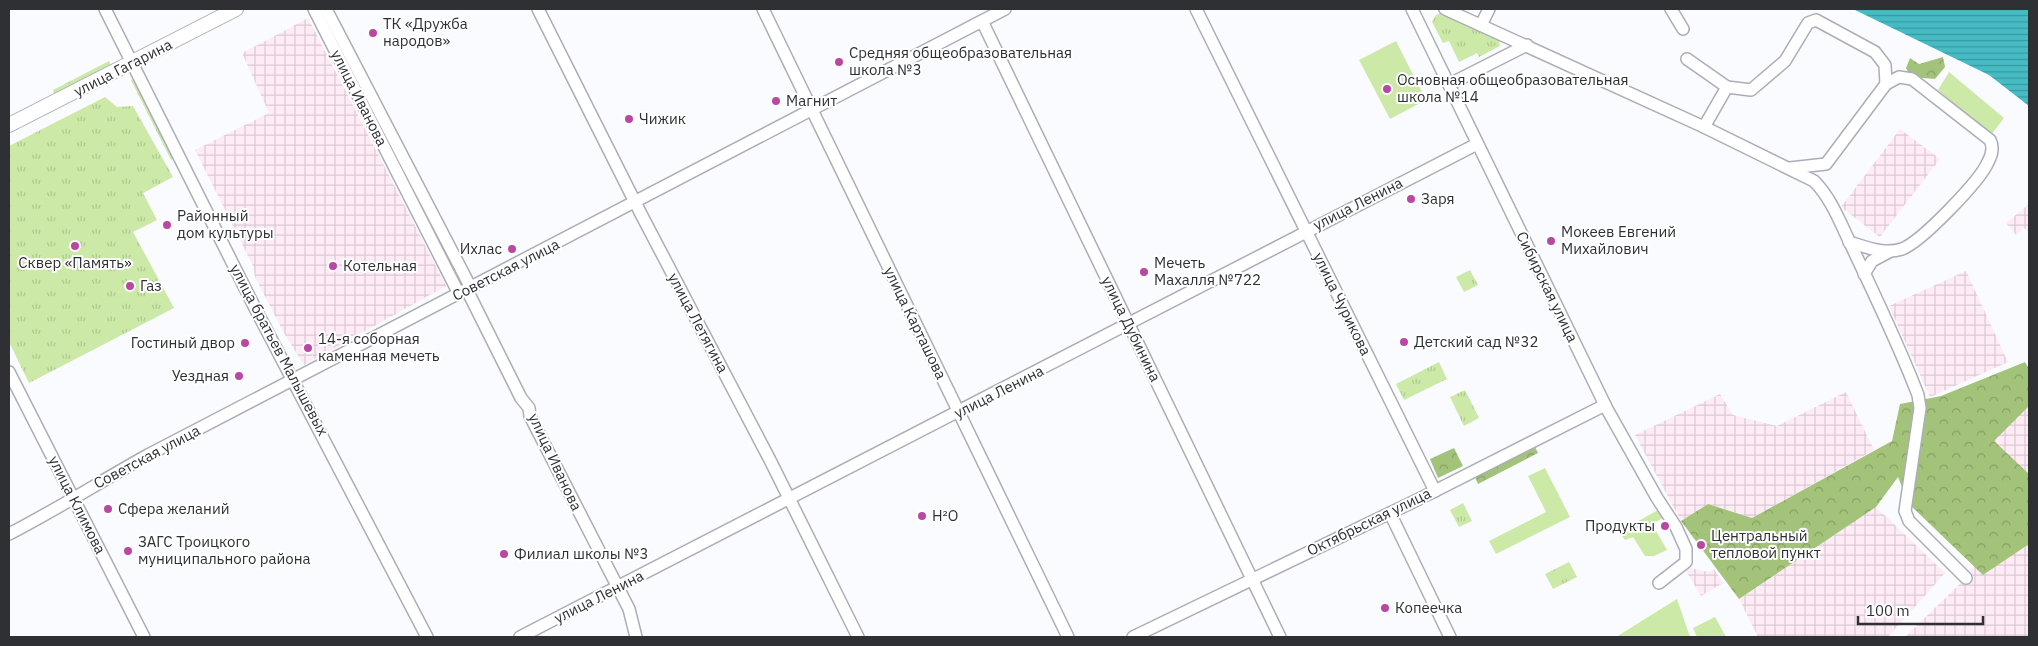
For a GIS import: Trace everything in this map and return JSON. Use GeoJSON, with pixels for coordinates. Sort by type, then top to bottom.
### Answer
{"type":"FeatureCollection","features":[{"type":"Feature","properties":{"kind":"main road","name":"улица Гагарина"},"geometry":{"type":"LineString","coordinates":[[9,125],[236,9]]}},
{"type":"Feature","properties":{"kind":"street","name":"улица братьев Малышевых"},"geometry":{"type":"LineString","coordinates":[[105,9],[131,64],[427,637]]}},
{"type":"Feature","properties":{"kind":"street","name":"улица Иванова"},"geometry":{"type":"LineString","coordinates":[[314,9],[466,290]]}},
{"type":"Feature","properties":{"kind":"street","name":"улица Иванова"},"geometry":{"type":"LineString","coordinates":[[326,9],[466,290],[521,398],[529,408],[530,416],[629,610],[636,637]]}},
{"type":"Feature","properties":{"kind":"street","name":"улица Летягина"},"geometry":{"type":"LineString","coordinates":[[538,9],[635,202],[790,500],[858,637]]}},
{"type":"Feature","properties":{"kind":"street","name":"улица Карташова"},"geometry":{"type":"LineString","coordinates":[[762,9],[1068,637]]}},
{"type":"Feature","properties":{"kind":"street","name":"Советская улица"},"geometry":{"type":"LineString","coordinates":[[9,534],[74,499],[148,455],[1005,9]]}},
{"type":"Feature","properties":{"kind":"street","name":"улица Чурикова"},"geometry":{"type":"LineString","coordinates":[[1196,9],[1434,492]]}},
{"type":"Feature","properties":{"kind":"street","name":"Сибирская улица"},"geometry":{"type":"LineString","coordinates":[[1412,9],[1605,404],[1650,486],[1676,527],[1686,549],[1686,562],[1660,584]]}},
{"type":"Feature","properties":{"kind":"street"},"geometry":{"type":"LineString","coordinates":[[1445,9],[1704,127],[1790,168],[1814,181],[1820,187],[1829,200],[1849,242],[1910,373],[1918,395],[1920,408],[1905,511],[1908,521],[1966,578]]}},
{"type":"Feature","properties":{"kind":"street"},"geometry":{"type":"LineString","coordinates":[[1481,25],[1489,9]]}},
{"type":"Feature","properties":{"kind":"street"},"geometry":{"type":"LineString","coordinates":[[1671,9],[1683,29]]}},
{"type":"Feature","properties":{"kind":"street"},"geometry":{"type":"LineString","coordinates":[[1687,60],[1727,87],[1751,90],[1788,57],[1808,23],[1816,20],[1875,52],[1885,65],[1886,84]]}},
{"type":"Feature","properties":{"kind":"street","name":"улица Дубинина"},"geometry":{"type":"LineString","coordinates":[[982,21],[1280,637]]}},
{"type":"Feature","properties":{"kind":"street"},"geometry":{"type":"LineString","coordinates":[[1450,84],[1527,45]]}},
{"type":"Feature","properties":{"kind":"street"},"geometry":{"type":"LineString","coordinates":[[1820,187],[1826,164],[1886,84],[1899,77],[1912,79],[1987,135],[1992,144],[1988,164],[1965,192],[1918,239],[1903,249],[1889,252],[1872,261],[1864,274]]}},
{"type":"Feature","properties":{"kind":"street"},"geometry":{"type":"LineString","coordinates":[[1704,127],[1727,87]]}},
{"type":"Feature","properties":{"kind":"street","name":"улица Ленина"},"geometry":{"type":"LineString","coordinates":[[520,637],[790,500],[1477,144]]}},
{"type":"Feature","properties":{"kind":"street"},"geometry":{"type":"LineString","coordinates":[[1790,168],[1826,164]]}},
{"type":"Feature","properties":{"kind":"street"},"geometry":{"type":"LineString","coordinates":[[1849,242],[1889,252]]}},
{"type":"Feature","properties":{"kind":"street","name":"улица Климова"},"geometry":{"type":"LineString","coordinates":[[9,372],[144,637]]}},
{"type":"Feature","properties":{"kind":"street","name":"Октябрьская улица"},"geometry":{"type":"LineString","coordinates":[[1132,637],[1434,492],[1605,404]]}},
{"type":"Feature","properties":{"kind":"street"},"geometry":{"type":"LineString","coordinates":[[1390,513],[1450,637]]}},
{"type":"Feature","properties":{"kind":"shaded area"},"geometry":{"type":"Polygon","coordinates":[[[308,18],[446,286],[304,365],[284,333],[255,277],[253,266],[195,150],[269,113],[242,53],[308,18]]]}},
{"type":"Feature","properties":{"kind":"shaded area"},"geometry":{"type":"Polygon","coordinates":[[[1900,129],[1940,159],[1880,237],[1841,207],[1900,129]]]}},
{"type":"Feature","properties":{"kind":"shaded area"},"geometry":{"type":"Polygon","coordinates":[[[2029,204],[2029,232],[2024,228],[2016,235],[2006,223],[2029,204]]]}},
{"type":"Feature","properties":{"kind":"shaded area"},"geometry":{"type":"Polygon","coordinates":[[[1966,271],[2008,362],[1930,397],[1889,306],[1966,271]]]}},
{"type":"Feature","properties":{"kind":"shaded area"},"geometry":{"type":"Polygon","coordinates":[[[1846,392],[1874,450],[1752,518],[1708,504],[1681,521],[1635,435],[1720,394],[1733,415],[1777,426],[1846,392]]]}},
{"type":"Feature","properties":{"kind":"shaded area"},"geometry":{"type":"Polygon","coordinates":[[[2029,392],[2029,637],[1905,637],[1966,578],[1976,564],[1919,504],[2029,392]]]}},
{"type":"Feature","properties":{"kind":"shaded area"},"geometry":{"type":"Polygon","coordinates":[[[1876,507],[1945,573],[1888,637],[1758,637],[1739,599],[1876,507]]]}},
{"type":"Feature","properties":{"kind":"shaded area"},"geometry":{"type":"Polygon","coordinates":[[[1690,568],[1709,572],[1714,569],[1723,583],[1701,596],[1686,571],[1690,568]]]}},
{"type":"Feature","properties":{"kind":"green space"},"geometry":{"type":"Polygon","coordinates":[[[1443,13],[1498,37],[1500,46],[1479,57],[1477,53],[1459,62],[1449,41],[1443,43],[1432,22],[1436,15],[1443,13]]]}},
{"type":"Feature","properties":{"kind":"green space"},"geometry":{"type":"Polygon","coordinates":[[[1396,41],[1426,100],[1390,119],[1359,60],[1396,41]]]}},
{"type":"Feature","properties":{"kind":"green space"},"geometry":{"type":"Polygon","coordinates":[[[1943,57],[1945,67],[1935,79],[1911,77],[1906,68],[1910,58],[1919,64],[1943,57]]]}},
{"type":"Feature","properties":{"kind":"green space"},"geometry":{"type":"Polygon","coordinates":[[[109,61],[111,65],[54,94],[53,90],[109,61]]]}},
{"type":"Feature","properties":{"kind":"green space"},"geometry":{"type":"Polygon","coordinates":[[[1949,72],[2004,118],[1991,135],[1938,90],[1949,72]]]}},
{"type":"Feature","properties":{"kind":"green space"},"geometry":{"type":"Polygon","coordinates":[[[137,78],[176,157],[171,160],[131,80],[137,78]]]}},
{"type":"Feature","properties":{"kind":"green space","name":"Сквер «Память»"},"geometry":{"type":"Polygon","coordinates":[[[105,97],[117,107],[133,106],[173,177],[143,193],[157,220],[133,232],[174,308],[29,383],[9,342],[9,146],[105,97]]]}},
{"type":"Feature","properties":{"kind":"green space"},"geometry":{"type":"Polygon","coordinates":[[[1470,270],[1478,285],[1464,292],[1456,277],[1470,270]]]}},
{"type":"Feature","properties":{"kind":"green space"},"geometry":{"type":"Polygon","coordinates":[[[1439,362],[1447,379],[1404,400],[1396,384],[1439,362]]]}},
{"type":"Feature","properties":{"kind":"green space"},"geometry":{"type":"Polygon","coordinates":[[[2025,362],[2029,369],[2029,406],[1994,441],[2029,474],[2029,544],[1983,575],[1909,504],[1898,477],[1876,507],[1739,599],[1681,521],[1708,504],[1752,518],[1892,441],[1900,404],[1941,396],[2025,362]]]}},
{"type":"Feature","properties":{"kind":"green space"},"geometry":{"type":"Polygon","coordinates":[[[1465,390],[1479,418],[1464,426],[1450,397],[1465,390]]]}},
{"type":"Feature","properties":{"kind":"green space"},"geometry":{"type":"Polygon","coordinates":[[[1535,447],[1538,453],[1478,484],[1475,477],[1535,447]]]}},
{"type":"Feature","properties":{"kind":"green space"},"geometry":{"type":"Polygon","coordinates":[[[1454,448],[1463,466],[1438,478],[1430,459],[1454,448]]]}},
{"type":"Feature","properties":{"kind":"green space"},"geometry":{"type":"Polygon","coordinates":[[[1545,468],[1570,517],[1496,554],[1489,541],[1546,512],[1528,476],[1545,468]]]}},
{"type":"Feature","properties":{"kind":"green space"},"geometry":{"type":"Polygon","coordinates":[[[1463,503],[1472,521],[1459,527],[1450,510],[1463,503]]]}},
{"type":"Feature","properties":{"kind":"green space"},"geometry":{"type":"Polygon","coordinates":[[[1658,510],[1663,518],[1652,524],[1667,550],[1654,556],[1645,556],[1633,537],[1625,540],[1619,532],[1658,510]]]}},
{"type":"Feature","properties":{"kind":"green space"},"geometry":{"type":"Polygon","coordinates":[[[1569,562],[1577,577],[1553,589],[1545,574],[1569,562]]]}},
{"type":"Feature","properties":{"kind":"green space"},"geometry":{"type":"Polygon","coordinates":[[[1677,599],[1690,637],[1616,637],[1677,599]]]}},
{"type":"Feature","properties":{"kind":"green space"},"geometry":{"type":"Polygon","coordinates":[[[1715,617],[1726,637],[1697,637],[1693,628],[1715,617]]]}},
{"type":"Feature","properties":{"kind":"water"},"geometry":{"type":"Polygon","coordinates":[[[1853,9],[2029,9],[2029,106],[1989,75],[1853,9]]]}},
{"type":"Feature","properties":{"kind":"place","name":"ТК «Дружба народов»"},"geometry":{"type":"Point","coordinates":[373,33]}},
{"type":"Feature","properties":{"kind":"place","name":"Средняя общеобразовательная школа №3"},"geometry":{"type":"Point","coordinates":[839,62]}},
{"type":"Feature","properties":{"kind":"place","name":"Основная общеобразовательная школа №14"},"geometry":{"type":"Point","coordinates":[1387,89]}},
{"type":"Feature","properties":{"kind":"place","name":"Магнит"},"geometry":{"type":"Point","coordinates":[776,101]}},
{"type":"Feature","properties":{"kind":"place","name":"Чижик"},"geometry":{"type":"Point","coordinates":[629,119]}},
{"type":"Feature","properties":{"kind":"place","name":"Заря"},"geometry":{"type":"Point","coordinates":[1411,199]}},
{"type":"Feature","properties":{"kind":"place","name":"Районный дом культуры"},"geometry":{"type":"Point","coordinates":[167,225]}},
{"type":"Feature","properties":{"kind":"place","name":"Мокеев Евгений Михайлович"},"geometry":{"type":"Point","coordinates":[1551,241]}},
{"type":"Feature","properties":{"kind":"place","name":"Сквер «Память»"},"geometry":{"type":"Point","coordinates":[75,246]}},
{"type":"Feature","properties":{"kind":"place","name":"Ихлас"},"geometry":{"type":"Point","coordinates":[512,249]}},
{"type":"Feature","properties":{"kind":"place","name":"Котельная"},"geometry":{"type":"Point","coordinates":[333,266]}},
{"type":"Feature","properties":{"kind":"place","name":"Мечеть Махалля №722"},"geometry":{"type":"Point","coordinates":[1144,272]}},
{"type":"Feature","properties":{"kind":"place","name":"Газ"},"geometry":{"type":"Point","coordinates":[130,286]}},
{"type":"Feature","properties":{"kind":"place","name":"Детский сад №32"},"geometry":{"type":"Point","coordinates":[1404,342]}},
{"type":"Feature","properties":{"kind":"place","name":"Гостиный двор"},"geometry":{"type":"Point","coordinates":[245,343]}},
{"type":"Feature","properties":{"kind":"place","name":"14-я соборная каменная мечеть"},"geometry":{"type":"Point","coordinates":[308,348]}},
{"type":"Feature","properties":{"kind":"place","name":"Уездная"},"geometry":{"type":"Point","coordinates":[239,376]}},
{"type":"Feature","properties":{"kind":"place","name":"Сфера желаний"},"geometry":{"type":"Point","coordinates":[108,509]}},
{"type":"Feature","properties":{"kind":"place","name":"H²O"},"geometry":{"type":"Point","coordinates":[922,516]}},
{"type":"Feature","properties":{"kind":"place","name":"Продукты"},"geometry":{"type":"Point","coordinates":[1665,526]}},
{"type":"Feature","properties":{"kind":"place","name":"Центральный тепловой пункт"},"geometry":{"type":"Point","coordinates":[1701,545]}},
{"type":"Feature","properties":{"kind":"place","name":"ЗАГС Троицкого муниципального района"},"geometry":{"type":"Point","coordinates":[128,551]}},
{"type":"Feature","properties":{"kind":"place","name":"Филиал школы №3"},"geometry":{"type":"Point","coordinates":[504,554]}},
{"type":"Feature","properties":{"kind":"place","name":"Копеечка"},"geometry":{"type":"Point","coordinates":[1385,608]}}]}
